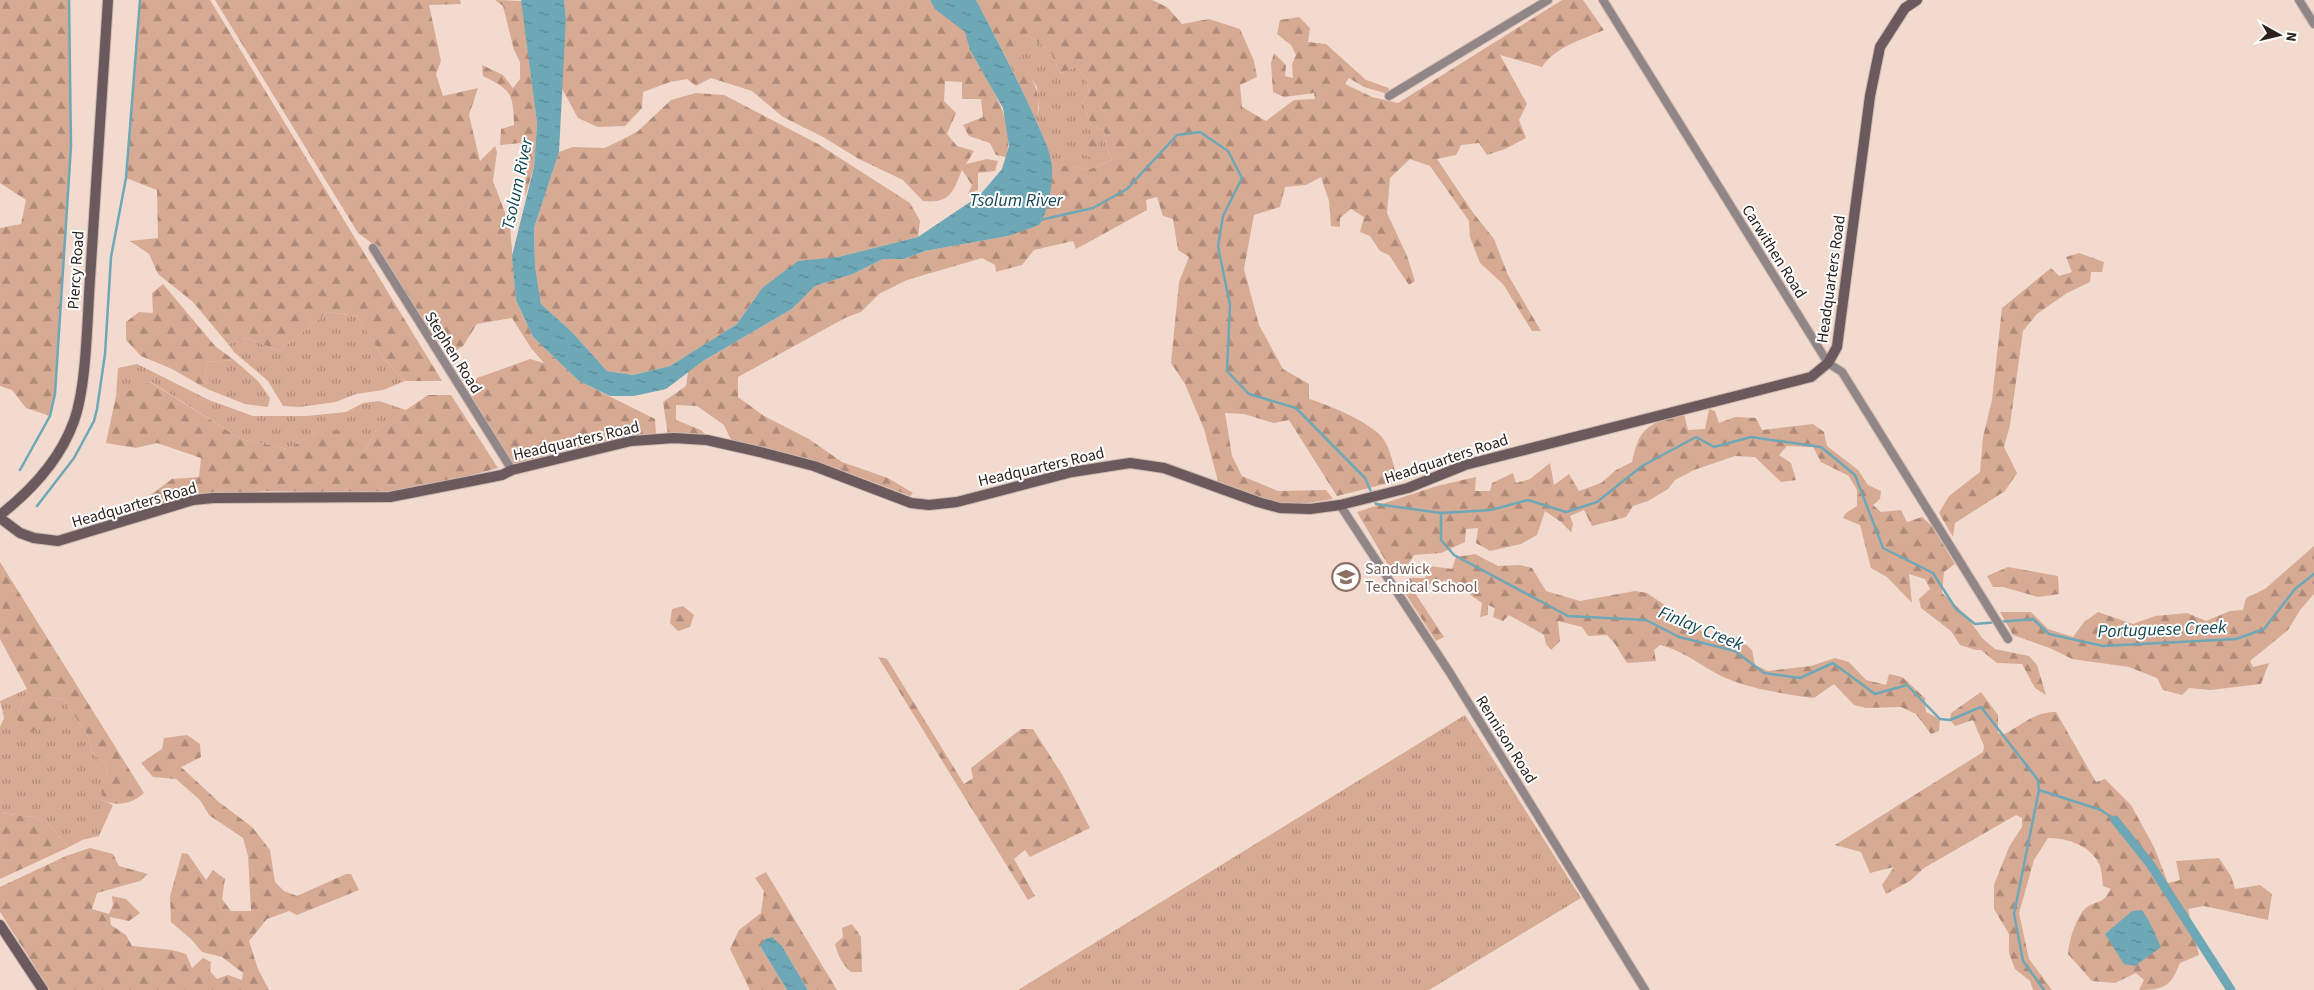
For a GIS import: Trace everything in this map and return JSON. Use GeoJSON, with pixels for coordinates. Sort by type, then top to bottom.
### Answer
{"type":"FeatureCollection","features":[{"type":"Feature","properties":{"kind":"street","name":"Piercy Road"},"geometry":{"type":"LineString","coordinates":[[0,517],[29,490],[46,470],[62,449],[74,420],[85,353],[108,0]]}},
{"type":"Feature","properties":{"kind":"street"},"geometry":{"type":"LineString","coordinates":[[1389,96],[1548,0]]}},
{"type":"Feature","properties":{"kind":"street","name":"Carwithen Road"},"geometry":{"type":"LineString","coordinates":[[1603,0],[1828,362],[1842,372],[2008,639]]}},
{"type":"Feature","properties":{"kind":"street","name":"Headquarters Road"},"geometry":{"type":"LineString","coordinates":[[0,517],[20,533],[34,538],[58,541],[193,500],[213,498],[390,496],[502,475],[512,470],[631,441],[674,438],[706,440],[814,466],[904,501],[929,505],[957,502],[1079,471],[1130,463],[1164,468],[1280,508],[1310,510],[1340,505],[1408,488],[1464,465],[1811,377],[1828,362],[1837,347],[1870,96],[1880,47],[1905,8],[1916,0]]}},
{"type":"Feature","properties":{"kind":"street"},"geometry":{"type":"LineString","coordinates":[[2299,0],[2314,24]]}},
{"type":"Feature","properties":{"kind":"street","name":"Stephen Road"},"geometry":{"type":"LineString","coordinates":[[373,248],[512,470]]}},
{"type":"Feature","properties":{"kind":"street","name":"Rennison Road"},"geometry":{"type":"LineString","coordinates":[[1340,505],[1450,673],[1645,990]]}},
{"type":"Feature","properties":{"kind":"street"},"geometry":{"type":"LineString","coordinates":[[0,925],[43,990]]}},
{"type":"Feature","properties":{"kind":"green space"},"geometry":{"type":"Polygon","coordinates":[[[0,0],[69,0],[71,146],[55,394],[50,416],[26,408],[12,390],[0,386],[0,228],[21,224],[26,200],[0,183],[0,0]]]}},
{"type":"Feature","properties":{"kind":"green space"},"geometry":{"type":"Polygon","coordinates":[[[140,0],[210,0],[442,381],[405,381],[384,359],[357,316],[327,312],[279,351],[247,338],[228,344],[193,302],[158,274],[149,254],[130,241],[158,238],[157,190],[126,178],[140,0]]]}},
{"type":"Feature","properties":{"kind":"green space"},"geometry":{"type":"Polygon","coordinates":[[[215,0],[460,0],[461,4],[429,5],[441,61],[436,74],[443,96],[478,88],[469,115],[480,161],[495,146],[497,152],[493,181],[510,226],[516,300],[533,337],[579,381],[655,419],[656,434],[594,444],[513,464],[470,397],[477,378],[530,359],[544,363],[531,348],[512,318],[477,324],[463,346],[448,356],[373,244],[358,233],[215,0]]]}},
{"type":"Feature","properties":{"kind":"green space"},"geometry":{"type":"Polygon","coordinates":[[[495,0],[522,1],[537,123],[534,167],[525,197],[526,159],[521,143],[500,145],[501,129],[514,125],[513,105],[509,93],[500,85],[483,76],[482,65],[503,75],[513,88],[520,79],[520,62],[514,50],[503,6],[495,0]]]}},
{"type":"Feature","properties":{"kind":"green space"},"geometry":{"type":"Polygon","coordinates":[[[564,0],[930,0],[937,9],[966,33],[971,51],[993,90],[1004,116],[1008,130],[1006,157],[996,155],[990,143],[969,136],[963,125],[983,117],[981,99],[962,99],[962,82],[945,81],[944,101],[956,113],[947,134],[957,146],[974,151],[966,164],[987,159],[998,161],[995,171],[978,173],[978,190],[968,194],[972,185],[962,170],[953,190],[939,201],[923,201],[903,180],[859,159],[823,137],[783,117],[752,91],[711,78],[696,86],[687,79],[670,82],[643,92],[642,108],[625,126],[598,127],[578,118],[561,87],[566,18],[564,0]]]}},
{"type":"Feature","properties":{"kind":"green space"},"geometry":{"type":"Polygon","coordinates":[[[976,0],[1152,0],[1167,7],[1182,24],[1209,19],[1240,29],[1254,61],[1257,77],[1240,85],[1242,107],[1266,121],[1294,100],[1315,99],[1314,93],[1284,97],[1273,92],[1271,63],[1274,53],[1286,65],[1285,76],[1293,78],[1292,64],[1296,55],[1291,45],[1277,34],[1280,20],[1299,17],[1310,28],[1308,42],[1326,44],[1366,80],[1389,88],[1388,94],[1364,87],[1349,78],[1345,84],[1372,97],[1398,103],[1562,0],[1583,0],[1604,30],[1562,49],[1554,54],[1542,67],[1500,55],[1527,104],[1519,120],[1526,138],[1505,149],[1487,155],[1479,143],[1461,145],[1456,155],[1437,159],[1474,214],[1494,239],[1508,275],[1541,331],[1532,331],[1503,284],[1480,263],[1470,237],[1469,221],[1430,166],[1410,159],[1390,178],[1387,213],[1407,256],[1415,281],[1409,285],[1389,255],[1380,251],[1370,236],[1360,232],[1364,217],[1351,209],[1340,218],[1340,227],[1331,226],[1329,201],[1321,177],[1306,185],[1285,187],[1280,207],[1254,215],[1244,269],[1259,325],[1283,369],[1309,384],[1309,399],[1355,418],[1379,434],[1389,449],[1397,481],[1337,496],[1289,420],[1274,423],[1244,414],[1225,413],[1232,456],[1242,476],[1278,491],[1326,490],[1333,499],[1295,505],[1271,502],[1218,481],[1204,429],[1185,384],[1171,363],[1179,282],[1189,257],[1178,250],[1173,219],[1163,216],[1157,197],[1146,200],[1147,210],[1076,249],[1073,241],[1034,250],[1022,265],[996,272],[995,265],[982,258],[907,280],[879,294],[861,312],[845,318],[738,377],[738,397],[764,416],[809,439],[842,462],[888,478],[913,493],[910,496],[835,468],[731,440],[724,425],[697,406],[676,405],[676,420],[701,430],[707,436],[668,435],[663,402],[686,386],[688,372],[703,361],[792,309],[815,286],[853,274],[883,259],[904,259],[925,251],[1008,236],[1050,194],[1052,166],[1072,166],[1088,170],[1112,160],[1106,145],[1104,130],[1092,126],[1082,102],[1089,93],[1086,79],[1076,66],[1061,74],[1050,51],[1028,35],[1014,40],[1022,61],[1036,87],[1038,107],[1036,120],[976,0]]]}},
{"type":"Feature","properties":{"kind":"green space"},"geometry":{"type":"Polygon","coordinates":[[[1028,35],[1050,51],[1061,74],[1076,66],[1086,79],[1089,93],[1082,102],[1092,126],[1104,130],[1106,145],[1112,160],[1088,170],[1072,166],[1052,166],[1045,141],[1036,120],[1039,108],[1037,87],[1018,56],[1013,40],[1028,35]]]}},
{"type":"Feature","properties":{"kind":"green space"},"geometry":{"type":"Polygon","coordinates":[[[696,93],[724,95],[818,144],[910,203],[920,221],[918,237],[838,257],[798,262],[762,288],[737,324],[670,366],[633,375],[607,371],[572,332],[541,304],[535,266],[534,228],[559,152],[573,147],[605,148],[637,132],[671,100],[696,93]]]}},
{"type":"Feature","properties":{"kind":"green space"},"geometry":{"type":"Polygon","coordinates":[[[1093,134],[1099,146],[1096,154],[1089,157],[1081,153],[1079,146],[1082,136],[1093,134]]]}},
{"type":"Feature","properties":{"kind":"green space"},"geometry":{"type":"Polygon","coordinates":[[[2079,253],[2104,262],[2102,272],[2091,272],[2090,282],[2067,293],[2037,314],[2023,331],[2010,425],[2004,447],[2017,473],[2005,491],[1955,523],[1953,537],[1939,513],[1949,496],[1980,472],[1983,437],[1992,400],[2002,308],[2051,268],[2059,276],[2072,272],[2066,257],[2079,253]]]}},
{"type":"Feature","properties":{"kind":"green space"},"geometry":{"type":"Polygon","coordinates":[[[163,284],[215,346],[234,360],[208,362],[204,379],[207,389],[172,369],[141,356],[126,340],[126,322],[139,312],[153,313],[152,293],[163,284]]]}},
{"type":"Feature","properties":{"kind":"green space"},"geometry":{"type":"Polygon","coordinates":[[[327,312],[357,316],[384,359],[405,381],[383,390],[356,394],[336,402],[299,407],[283,406],[268,381],[234,352],[228,344],[247,338],[279,351],[327,312]]]}},
{"type":"Feature","properties":{"kind":"green space"},"geometry":{"type":"Polygon","coordinates":[[[234,360],[258,381],[270,398],[268,407],[245,404],[207,389],[204,379],[208,362],[234,360]]]}},
{"type":"Feature","properties":{"kind":"green space"},"geometry":{"type":"Polygon","coordinates":[[[137,364],[209,400],[253,416],[307,416],[346,412],[363,403],[379,401],[406,410],[376,431],[363,454],[317,432],[288,449],[241,439],[151,382],[116,396],[118,368],[137,364]]]}},
{"type":"Feature","properties":{"kind":"green space"},"geometry":{"type":"Polygon","coordinates":[[[150,382],[241,439],[288,449],[317,432],[345,430],[363,454],[376,431],[428,395],[451,395],[498,468],[401,494],[265,491],[187,500],[131,513],[129,506],[145,499],[172,479],[199,477],[201,458],[157,443],[136,448],[106,443],[116,396],[150,382]]]}},
{"type":"Feature","properties":{"kind":"green space"},"geometry":{"type":"Polygon","coordinates":[[[1709,409],[1715,411],[1719,423],[1735,417],[1756,418],[1762,430],[1813,424],[1824,432],[1827,446],[1858,470],[1868,485],[1881,491],[1880,499],[1873,505],[1881,512],[1901,510],[1907,522],[1922,517],[1932,526],[1955,564],[1944,572],[1942,593],[1966,615],[1982,638],[1995,649],[2029,656],[2037,665],[2046,695],[2035,688],[2022,664],[1997,663],[1981,650],[1960,645],[1951,631],[1921,608],[1919,599],[1930,589],[1925,579],[1909,574],[1912,603],[1887,577],[1871,568],[1860,525],[1843,518],[1846,513],[1857,506],[1857,490],[1849,476],[1821,462],[1813,447],[1787,446],[1779,455],[1791,463],[1796,480],[1781,482],[1755,457],[1735,456],[1694,470],[1675,480],[1668,489],[1648,501],[1633,506],[1626,517],[1592,526],[1584,510],[1570,516],[1573,524],[1571,532],[1545,511],[1537,535],[1521,544],[1490,551],[1476,543],[1478,528],[1466,529],[1465,542],[1441,553],[1414,555],[1406,568],[1397,574],[1391,570],[1357,512],[1437,486],[1476,477],[1475,491],[1490,491],[1492,483],[1513,473],[1516,483],[1530,479],[1550,463],[1554,485],[1569,474],[1579,491],[1601,483],[1616,470],[1632,462],[1639,440],[1648,427],[1684,414],[1688,430],[1705,429],[1709,409]]]}},
{"type":"Feature","properties":{"kind":"green space"},"geometry":{"type":"Polygon","coordinates":[[[2314,546],[2314,594],[2300,610],[2288,630],[2250,661],[2253,667],[2269,663],[2261,684],[2210,690],[2189,688],[2182,695],[2163,690],[2157,678],[2129,667],[2072,659],[2052,649],[2013,635],[2000,612],[2031,612],[2048,629],[2073,637],[2084,622],[2098,612],[2133,624],[2155,616],[2187,613],[2206,621],[2230,611],[2243,610],[2246,598],[2265,589],[2314,546]]]}},
{"type":"Feature","properties":{"kind":"green space"},"geometry":{"type":"Polygon","coordinates":[[[1475,554],[1498,566],[1520,565],[1532,568],[1546,591],[1580,601],[1635,591],[1647,593],[1700,629],[1706,639],[1717,636],[1738,637],[1752,650],[1755,665],[1768,671],[1811,666],[1835,658],[1849,662],[1866,680],[1886,685],[1889,674],[1902,677],[1925,698],[1926,712],[1940,719],[1939,731],[1931,734],[1916,714],[1901,707],[1866,708],[1854,705],[1834,684],[1814,698],[1759,689],[1728,679],[1678,651],[1660,645],[1654,650],[1656,661],[1627,663],[1607,635],[1588,636],[1582,627],[1558,621],[1560,641],[1551,650],[1546,644],[1544,635],[1509,615],[1503,621],[1493,617],[1495,608],[1488,605],[1488,615],[1480,617],[1482,603],[1449,580],[1416,587],[1415,593],[1444,637],[1436,641],[1403,590],[1410,578],[1425,578],[1430,566],[1452,569],[1456,557],[1475,554]]]}},
{"type":"Feature","properties":{"kind":"green space"},"geometry":{"type":"Polygon","coordinates":[[[0,562],[144,793],[134,800],[119,804],[102,800],[101,783],[107,777],[106,763],[93,754],[87,734],[63,699],[47,697],[53,709],[51,722],[28,734],[17,718],[27,689],[0,639],[0,562]]]}},
{"type":"Feature","properties":{"kind":"green space"},"geometry":{"type":"Polygon","coordinates":[[[2008,567],[2058,576],[2059,594],[2038,597],[2003,587],[1993,587],[1987,576],[2008,567]]]}},
{"type":"Feature","properties":{"kind":"green space"},"geometry":{"type":"Polygon","coordinates":[[[683,606],[694,615],[690,627],[678,631],[670,623],[672,609],[683,606]]]}},
{"type":"Feature","properties":{"kind":"green space"},"geometry":{"type":"Polygon","coordinates":[[[878,657],[887,659],[964,784],[973,778],[971,768],[1021,729],[1033,729],[1063,776],[1090,828],[1030,857],[1025,850],[1014,859],[1035,896],[1028,900],[878,657]]]}},
{"type":"Feature","properties":{"kind":"green space"},"geometry":{"type":"Polygon","coordinates":[[[27,689],[17,718],[47,697],[63,699],[87,734],[93,754],[106,763],[107,777],[102,800],[113,805],[99,836],[82,840],[69,847],[47,822],[33,817],[0,813],[0,727],[4,718],[0,701],[27,689]]]}},
{"type":"Feature","properties":{"kind":"green space"},"geometry":{"type":"Polygon","coordinates":[[[1981,692],[1998,715],[1998,733],[2003,735],[2035,716],[2056,712],[2096,782],[2105,779],[2131,805],[2154,847],[2168,883],[2180,880],[2176,861],[2219,858],[2231,876],[2235,889],[2260,885],[2272,894],[2268,920],[2204,906],[2188,909],[2199,955],[2180,963],[2170,982],[2166,985],[2161,988],[2139,990],[2144,980],[2136,973],[2115,983],[2092,981],[2068,954],[2070,942],[2076,922],[2083,911],[2087,907],[2103,900],[2111,889],[2103,886],[2100,866],[2085,848],[2071,842],[2048,838],[2034,860],[2019,913],[2029,959],[2052,990],[2033,990],[2030,981],[2015,969],[2009,953],[2009,934],[1994,909],[1994,885],[2009,847],[2022,827],[2022,818],[2016,815],[1924,868],[1910,881],[1886,894],[1882,885],[1894,867],[1870,873],[1861,852],[1835,845],[1983,752],[1984,746],[1973,720],[1955,726],[1950,720],[1951,713],[1981,692]]]}},
{"type":"Feature","properties":{"kind":"green space"},"geometry":{"type":"Polygon","coordinates":[[[1465,715],[1581,898],[1429,990],[1018,990],[1465,715]]]}},
{"type":"Feature","properties":{"kind":"green space"},"geometry":{"type":"Polygon","coordinates":[[[187,735],[200,744],[201,757],[181,767],[219,802],[252,827],[270,850],[275,882],[284,891],[297,896],[346,874],[351,874],[359,890],[297,915],[289,911],[267,919],[249,941],[258,969],[269,990],[50,990],[0,912],[0,887],[66,856],[90,848],[113,854],[119,866],[148,874],[140,881],[97,893],[92,909],[109,914],[113,905],[112,896],[126,899],[140,913],[129,921],[110,917],[111,925],[126,935],[132,946],[172,950],[186,954],[192,968],[203,958],[211,962],[210,971],[217,979],[228,975],[242,980],[243,973],[222,957],[202,952],[191,939],[171,922],[170,896],[182,853],[188,854],[206,880],[213,870],[225,879],[222,899],[231,911],[251,911],[248,856],[243,838],[209,815],[200,800],[176,779],[153,777],[141,763],[162,749],[164,738],[187,735]]]}},
{"type":"Feature","properties":{"kind":"green space"},"geometry":{"type":"Polygon","coordinates":[[[0,813],[33,817],[47,822],[69,847],[0,879],[0,813]]]}},
{"type":"Feature","properties":{"kind":"green space"},"geometry":{"type":"Polygon","coordinates":[[[766,872],[837,990],[808,990],[782,946],[760,946],[787,990],[750,990],[730,949],[739,930],[761,913],[764,891],[755,878],[766,872]]]}},
{"type":"Feature","properties":{"kind":"green space"},"geometry":{"type":"Polygon","coordinates":[[[852,924],[861,937],[862,972],[851,972],[848,969],[841,960],[835,944],[843,937],[842,928],[852,924]]]}},
{"type":"Feature","properties":{"kind":"water","name":"Tsolum River"},"geometry":{"type":"Polygon","coordinates":[[[521,0],[564,0],[566,18],[559,152],[534,228],[535,266],[541,304],[572,332],[607,371],[633,375],[670,366],[737,324],[762,288],[798,261],[838,257],[918,237],[979,196],[1002,169],[1009,146],[1003,108],[970,50],[965,32],[935,9],[930,0],[976,0],[1020,86],[1047,147],[1052,173],[1050,197],[1045,212],[1039,225],[1008,236],[925,251],[904,259],[883,259],[853,274],[815,286],[792,309],[703,361],[666,389],[634,396],[610,396],[579,381],[533,337],[516,300],[512,256],[534,167],[537,123],[521,0]]]}},
{"type":"Feature","properties":{"kind":"water"},"geometry":{"type":"Polygon","coordinates":[[[2142,910],[2161,947],[2135,966],[2124,964],[2105,934],[2132,911],[2142,910]]]}},
{"type":"Feature","properties":{"kind":"water"},"geometry":{"type":"Polygon","coordinates":[[[772,937],[782,946],[808,990],[787,990],[760,946],[765,939],[772,937]]]}},
{"type":"Feature","properties":{"kind":"waterway"},"geometry":{"type":"LineString","coordinates":[[20,470],[50,416],[55,394],[71,146],[69,0]]}},
{"type":"Feature","properties":{"kind":"waterway"},"geometry":{"type":"LineString","coordinates":[[37,506],[74,458],[94,421],[97,409],[105,354],[111,257],[126,178],[140,0]]}},
{"type":"Feature","properties":{"kind":"waterway","name":"Portuguese Creek"},"geometry":{"type":"LineString","coordinates":[[1040,220],[1093,208],[1127,189],[1177,135],[1200,132],[1228,151],[1242,178],[1223,216],[1218,246],[1230,305],[1227,371],[1249,394],[1296,408],[1365,478],[1372,494]]}},
{"type":"Feature","properties":{"kind":"waterway","name":"Portuguese Creek"},"geometry":{"type":"LineString","coordinates":[[1374,499],[1376,504],[1441,513],[1491,510],[1528,500],[1566,512],[1597,502],[1642,466],[1696,437],[1714,447],[1751,437],[1821,447],[1855,475],[1883,548],[1933,573],[1956,609],[1975,624],[2033,619],[2049,634],[2103,646],[2236,639],[2264,629],[2295,589],[2314,574]]}},
{"type":"Feature","properties":{"kind":"waterway","name":"Finlay Creek"},"geometry":{"type":"LineString","coordinates":[[1441,513],[1441,540],[1454,555],[1568,616],[1646,620],[1679,637],[1735,651],[1764,673],[1800,678],[1833,663],[1875,694],[1907,685],[1940,719],[1950,720],[1981,707],[2038,780],[2039,790],[2014,914],[2023,961],[2044,990]]}},
{"type":"Feature","properties":{"kind":"waterway"},"geometry":{"type":"LineString","coordinates":[[2039,790],[2101,810],[2115,820]]}},
{"type":"Feature","properties":{"kind":"waterway"},"geometry":{"type":"LineString","coordinates":[[2115,820],[2150,864],[2231,990]]}},
{"type":"Feature","properties":{"kind":"place","name":"Sandwick Technical School"},"geometry":{"type":"Point","coordinates":[1346,577]}}]}
